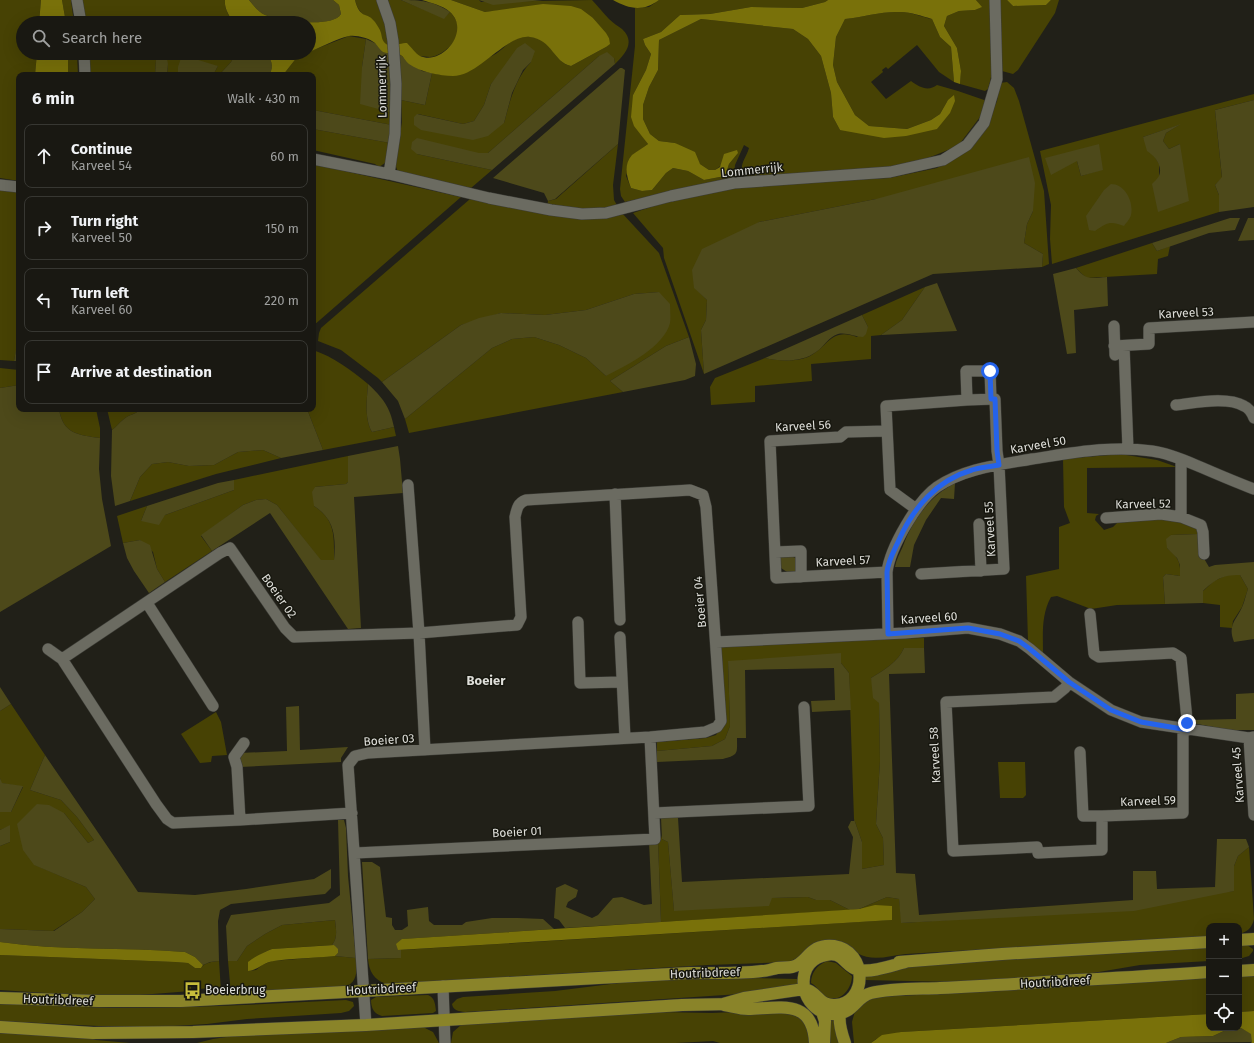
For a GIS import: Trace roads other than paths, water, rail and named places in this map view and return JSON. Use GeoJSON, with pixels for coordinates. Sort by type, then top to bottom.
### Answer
{"type":"FeatureCollection","features":[{"type":"Feature","properties":{"kind":"main road"},"geometry":{"type":"LineString","coordinates":[[1242,940],[1254,939]]}},
{"type":"Feature","properties":{"kind":"main road"},"geometry":{"type":"LineString","coordinates":[[858,965],[861,963],[906,962],[1002,954],[1206,942]]}},
{"type":"Feature","properties":{"kind":"main road"},"geometry":{"type":"LineString","coordinates":[[829,946],[842,948],[850,953],[858,965],[860,981],[859,994],[844,1009],[830,1014],[822,1012],[812,1005],[806,994],[804,979],[804,966],[808,955],[815,949],[829,946]]}},
{"type":"Feature","properties":{"kind":"main road","name":"Houtribdreef"},"geometry":{"type":"LineString","coordinates":[[3,997],[98,1001],[181,1001],[689,973],[763,971],[804,966]]}},
{"type":"Feature","properties":{"kind":"main road"},"geometry":{"type":"LineString","coordinates":[[1242,971],[1254,970]]}},
{"type":"Feature","properties":{"kind":"main road","name":"Houtribdreef"},"geometry":{"type":"LineString","coordinates":[[859,994],[902,990],[1206,972]]}},
{"type":"Feature","properties":{"kind":"main road"},"geometry":{"type":"LineString","coordinates":[[0,1027],[93,1033],[180,1032],[366,1025],[682,1004],[723,1004],[792,997],[813,992],[821,1001],[844,1009]]}},
{"type":"Feature","properties":{"kind":"main road"},"geometry":{"type":"LineString","coordinates":[[723,1004],[746,1009],[781,1007],[800,1011],[812,1024],[815,1034],[815,1043]]}},
{"type":"Feature","properties":{"kind":"main road"},"geometry":{"type":"LineString","coordinates":[[844,1009],[842,1036],[845,1043]]}},
{"type":"Feature","properties":{"kind":"main road"},"geometry":{"type":"LineString","coordinates":[[844,1009],[848,1043]]}},
{"type":"Feature","properties":{"kind":"main road"},"geometry":{"type":"LineString","coordinates":[[822,1012],[825,1021],[824,1043]]}},
{"type":"Feature","properties":{"kind":"street"},"geometry":{"type":"LineString","coordinates":[[76,0],[80,16]]}},
{"type":"Feature","properties":{"kind":"street","name":"Lommerrijk"},"geometry":{"type":"LineString","coordinates":[[382,0],[390,23],[393,41],[396,84],[395,134],[389,174]]}},
{"type":"Feature","properties":{"kind":"street","name":"Lommerrijk"},"geometry":{"type":"LineString","coordinates":[[316,160],[389,174],[489,198],[551,210],[582,214],[606,213],[671,196],[734,183],[890,172],[943,160],[967,145],[984,123],[997,79],[996,0]]}},
{"type":"Feature","properties":{"kind":"street"},"geometry":{"type":"LineString","coordinates":[[84,60],[85,72]]}},
{"type":"Feature","properties":{"kind":"street"},"geometry":{"type":"LineString","coordinates":[[0,185],[16,188]]}},
{"type":"Feature","properties":{"kind":"street","name":"Karveel 53"},"geometry":{"type":"LineString","coordinates":[[1118,349],[1149,344],[1149,328],[1254,322]]}},
{"type":"Feature","properties":{"kind":"street"},"geometry":{"type":"LineString","coordinates":[[1114,326],[1118,349],[1128,449]]}},
{"type":"Feature","properties":{"kind":"street"},"geometry":{"type":"LineString","coordinates":[[967,400],[966,372],[990,371],[991,399]]}},
{"type":"Feature","properties":{"kind":"street"},"geometry":{"type":"LineString","coordinates":[[916,509],[890,490],[886,406],[995,399],[999,465]]}},
{"type":"Feature","properties":{"kind":"street"},"geometry":{"type":"LineString","coordinates":[[1176,404],[1231,401],[1245,406],[1254,418]]}},
{"type":"Feature","properties":{"kind":"street","name":"Karveel 56"},"geometry":{"type":"LineString","coordinates":[[772,492],[770,441],[840,437],[846,432],[887,431]]}},
{"type":"Feature","properties":{"kind":"street","name":"Karveel 50"},"geometry":{"type":"LineString","coordinates":[[888,634],[887,572],[888,565],[902,532],[916,509],[936,488],[971,470],[1094,449],[1128,449],[1154,451],[1181,459],[1254,489]]}},
{"type":"Feature","properties":{"kind":"street","name":"Karveel 52"},"geometry":{"type":"LineString","coordinates":[[1181,459],[1181,516]]}},
{"type":"Feature","properties":{"kind":"street","name":"Karveel 55"},"geometry":{"type":"LineString","coordinates":[[921,574],[1004,569],[999,465]]}},
{"type":"Feature","properties":{"kind":"street"},"geometry":{"type":"LineString","coordinates":[[408,485],[419,633],[425,750]]}},
{"type":"Feature","properties":{"kind":"street","name":"Boeier 04"},"geometry":{"type":"LineString","coordinates":[[419,633],[517,625],[521,617],[515,516],[519,504],[526,500],[690,490],[704,495],[721,722],[717,727],[705,732],[650,737]]}},
{"type":"Feature","properties":{"kind":"street","name":"Karveel 57"},"geometry":{"type":"LineString","coordinates":[[772,492],[776,578],[887,572]]}},
{"type":"Feature","properties":{"kind":"street"},"geometry":{"type":"LineString","coordinates":[[615,494],[620,620]]}},
{"type":"Feature","properties":{"kind":"street","name":"Karveel 52"},"geometry":{"type":"LineString","coordinates":[[1106,518],[1161,514],[1181,516],[1200,525],[1203,532],[1204,554]]}},
{"type":"Feature","properties":{"kind":"street","name":"Karveel 55"},"geometry":{"type":"LineString","coordinates":[[979,524],[981,571]]}},
{"type":"Feature","properties":{"kind":"street","name":"Boeier 02"},"geometry":{"type":"LineString","coordinates":[[62,660],[220,553],[230,548],[285,628],[294,637],[419,633]]}},
{"type":"Feature","properties":{"kind":"street","name":"Karveel 57"},"geometry":{"type":"LineString","coordinates":[[775,552],[801,551],[801,577]]}},
{"type":"Feature","properties":{"kind":"street"},"geometry":{"type":"LineString","coordinates":[[147,603],[213,706]]}},
{"type":"Feature","properties":{"kind":"street"},"geometry":{"type":"LineString","coordinates":[[1090,614],[1094,654],[1098,657],[1173,653],[1181,658],[1186,730]]}},
{"type":"Feature","properties":{"kind":"street"},"geometry":{"type":"LineString","coordinates":[[578,622],[580,683],[622,682]]}},
{"type":"Feature","properties":{"kind":"street","name":"Karveel 60"},"geometry":{"type":"LineString","coordinates":[[716,642],[888,634],[968,628],[1000,634],[1019,641],[1069,682],[1111,710],[1141,722],[1186,730],[1252,737]]}},
{"type":"Feature","properties":{"kind":"street"},"geometry":{"type":"LineString","coordinates":[[620,637],[625,738]]}},
{"type":"Feature","properties":{"kind":"street"},"geometry":{"type":"LineString","coordinates":[[48,649],[62,660],[167,819],[173,822],[240,820],[352,813]]}},
{"type":"Feature","properties":{"kind":"street","name":"Karveel 58"},"geometry":{"type":"LineString","coordinates":[[1069,682],[1065,688],[1054,697],[946,702],[953,851],[1037,847],[1038,853],[1102,850],[1102,816]]}},
{"type":"Feature","properties":{"kind":"street"},"geometry":{"type":"LineString","coordinates":[[654,813],[809,806],[804,707]]}},
{"type":"Feature","properties":{"kind":"street","name":"Karveel 59"},"geometry":{"type":"LineString","coordinates":[[1080,752],[1083,816],[1183,813],[1186,730]]}},
{"type":"Feature","properties":{"kind":"street","name":"Boeier 03"},"geometry":{"type":"LineString","coordinates":[[366,1025],[348,765],[355,756],[425,750],[650,737]]}},
{"type":"Feature","properties":{"kind":"street","name":"Boeier 01"},"geometry":{"type":"LineString","coordinates":[[355,853],[655,839],[650,737]]}},
{"type":"Feature","properties":{"kind":"street","name":"Karveel 45"},"geometry":{"type":"LineString","coordinates":[[1252,737],[1254,814]]}},
{"type":"Feature","properties":{"kind":"street"},"geometry":{"type":"LineString","coordinates":[[240,820],[237,767],[234,757],[244,743]]}},
{"type":"Feature","properties":{"kind":"street"},"geometry":{"type":"LineString","coordinates":[[443,986],[445,1043]]}},
{"type":"Feature","properties":{"kind":"place","name":"Boeierbrug"},"geometry":{"type":"Point","coordinates":[192,990]}},
{"type":"Feature","properties":{"kind":"district","name":"Boeier"},"geometry":{"type":"Point","coordinates":[486,680]}}]}
